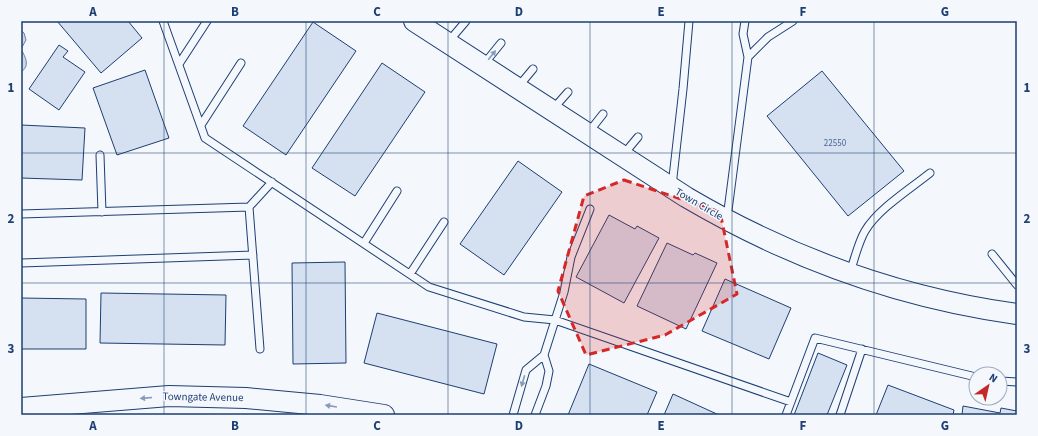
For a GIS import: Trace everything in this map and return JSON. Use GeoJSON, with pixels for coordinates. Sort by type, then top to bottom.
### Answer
{"type":"FeatureCollection","features":[{"type":"Feature","properties":{"kind":"street","name":"Town Circle"},"geometry":{"type":"LineString","coordinates":[[414,21],[672,188],[727,220],[776,244],[850,274],[887,286],[936,299],[1017,314]]}},
{"type":"Feature","properties":{"kind":"street","name":"Towngate Avenue"},"geometry":{"type":"LineString","coordinates":[[21,408],[169,396],[261,399],[320,405],[384,415]]}},
{"type":"Feature","properties":{"kind":"lane"},"geometry":{"type":"LineString","coordinates":[[163,21],[205,138],[430,287],[524,317],[555,320],[791,402]]}},
{"type":"Feature","properties":{"kind":"lane"},"geometry":{"type":"LineString","coordinates":[[179,64],[207,21]]}},
{"type":"Feature","properties":{"kind":"lane"},"geometry":{"type":"LineString","coordinates":[[672,188],[689,21]]}},
{"type":"Feature","properties":{"kind":"lane"},"geometry":{"type":"LineString","coordinates":[[727,220],[748,58],[743,34],[745,21]]}},
{"type":"Feature","properties":{"kind":"lane"},"geometry":{"type":"LineString","coordinates":[[748,58],[768,37],[792,21]]}},
{"type":"Feature","properties":{"kind":"lane"},"geometry":{"type":"LineString","coordinates":[[448,43],[466,22]]}},
{"type":"Feature","properties":{"kind":"lane"},"geometry":{"type":"LineString","coordinates":[[483,66],[501,43]]}},
{"type":"Feature","properties":{"kind":"lane"},"geometry":{"type":"LineString","coordinates":[[201,125],[241,63]]}},
{"type":"Feature","properties":{"kind":"lane"},"geometry":{"type":"LineString","coordinates":[[517,88],[533,69]]}},
{"type":"Feature","properties":{"kind":"lane"},"geometry":{"type":"LineString","coordinates":[[551,111],[568,92]]}},
{"type":"Feature","properties":{"kind":"lane"},"geometry":{"type":"LineString","coordinates":[[587,134],[603,114]]}},
{"type":"Feature","properties":{"kind":"lane"},"geometry":{"type":"LineString","coordinates":[[622,157],[638,137]]}},
{"type":"Feature","properties":{"kind":"lane"},"geometry":{"type":"LineString","coordinates":[[100,155],[102,212]]}},
{"type":"Feature","properties":{"kind":"lane"},"geometry":{"type":"LineString","coordinates":[[850,274],[861,240],[869,225],[884,210],[930,173]]}},
{"type":"Feature","properties":{"kind":"lane"},"geometry":{"type":"LineString","coordinates":[[21,214],[249,207],[272,182]]}},
{"type":"Feature","properties":{"kind":"lane"},"geometry":{"type":"LineString","coordinates":[[364,243],[397,191]]}},
{"type":"Feature","properties":{"kind":"lane"},"geometry":{"type":"LineString","coordinates":[[249,207],[260,350]]}},
{"type":"Feature","properties":{"kind":"lane"},"geometry":{"type":"LineString","coordinates":[[513,415],[526,370],[544,355],[564,292],[571,257],[590,209]]}},
{"type":"Feature","properties":{"kind":"lane"},"geometry":{"type":"LineString","coordinates":[[410,274],[444,222]]}},
{"type":"Feature","properties":{"kind":"lane"},"geometry":{"type":"LineString","coordinates":[[992,254],[1017,284]]}},
{"type":"Feature","properties":{"kind":"lane"},"geometry":{"type":"LineString","coordinates":[[21,263],[253,255]]}},
{"type":"Feature","properties":{"kind":"lane"},"geometry":{"type":"LineString","coordinates":[[786,415],[815,338],[968,376]]}},
{"type":"Feature","properties":{"kind":"lane"},"geometry":{"type":"LineString","coordinates":[[840,415],[862,349]]}},
{"type":"Feature","properties":{"kind":"lane"},"geometry":{"type":"LineString","coordinates":[[535,415],[546,386],[549,371],[544,355]]}},
{"type":"Feature","properties":{"kind":"highlighted area"},"geometry":{"type":"Polygon","coordinates":[[[624,180],[720,212],[737,294],[665,335],[586,355],[558,291],[584,196],[624,180]]]}},
{"type":"Feature","properties":{"kind":"shaded area"},"geometry":{"type":"Polygon","coordinates":[[[21,30],[24,33],[26,40],[21,49],[21,30]]]}},
{"type":"Feature","properties":{"kind":"shaded area"},"geometry":{"type":"Polygon","coordinates":[[[21,49],[26,59],[26,67],[21,72],[21,49]]]}},
{"type":"Feature","properties":{"kind":"building"},"geometry":{"type":"Polygon","coordinates":[[[57,21],[128,21],[142,38],[101,73],[57,21]]]}},
{"type":"Feature","properties":{"kind":"building"},"geometry":{"type":"Polygon","coordinates":[[[313,22],[356,51],[286,155],[243,126],[313,22]]]}},
{"type":"Feature","properties":{"kind":"building"},"geometry":{"type":"Polygon","coordinates":[[[59,45],[68,51],[63,57],[85,72],[59,110],[29,89],[59,45]]]}},
{"type":"Feature","properties":{"kind":"building"},"geometry":{"type":"Polygon","coordinates":[[[382,63],[425,92],[355,196],[312,168],[382,63]]]}},
{"type":"Feature","properties":{"kind":"building"},"geometry":{"type":"Polygon","coordinates":[[[145,70],[169,138],[117,155],[93,88],[145,70]]]}},
{"type":"Feature","properties":{"kind":"building"},"geometry":{"type":"Polygon","coordinates":[[[822,71],[904,171],[848,216],[767,116],[822,71]]]}},
{"type":"Feature","properties":{"kind":"building"},"geometry":{"type":"Polygon","coordinates":[[[21,125],[85,128],[82,180],[21,178],[21,125]]]}},
{"type":"Feature","properties":{"kind":"building"},"geometry":{"type":"Polygon","coordinates":[[[518,161],[562,192],[504,275],[460,244],[518,161]]]}},
{"type":"Feature","properties":{"kind":"building"},"geometry":{"type":"Polygon","coordinates":[[[609,215],[635,229],[637,226],[659,238],[624,303],[576,277],[609,215]]]}},
{"type":"Feature","properties":{"kind":"building"},"geometry":{"type":"Polygon","coordinates":[[[667,243],[693,255],[695,253],[717,263],[686,329],[637,306],[667,243]]]}},
{"type":"Feature","properties":{"kind":"building"},"geometry":{"type":"Polygon","coordinates":[[[345,262],[346,363],[293,364],[292,263],[345,262]]]}},
{"type":"Feature","properties":{"kind":"building"},"geometry":{"type":"Polygon","coordinates":[[[725,279],[791,308],[769,359],[702,331],[725,279]]]}},
{"type":"Feature","properties":{"kind":"building"},"geometry":{"type":"Polygon","coordinates":[[[101,293],[226,295],[225,345],[100,343],[101,293]]]}},
{"type":"Feature","properties":{"kind":"building"},"geometry":{"type":"Polygon","coordinates":[[[21,298],[86,299],[86,349],[21,349],[21,298]]]}},
{"type":"Feature","properties":{"kind":"building"},"geometry":{"type":"Polygon","coordinates":[[[377,313],[497,344],[484,394],[364,363],[377,313]]]}},
{"type":"Feature","properties":{"kind":"building"},"geometry":{"type":"Polygon","coordinates":[[[818,353],[847,365],[827,415],[794,415],[818,353]]]}},
{"type":"Feature","properties":{"kind":"building"},"geometry":{"type":"Polygon","coordinates":[[[589,364],[657,392],[647,415],[568,415],[589,364]]]}},
{"type":"Feature","properties":{"kind":"building"},"geometry":{"type":"Polygon","coordinates":[[[888,385],[954,410],[953,415],[876,415],[888,385]]]}},
{"type":"Feature","properties":{"kind":"building"},"geometry":{"type":"Polygon","coordinates":[[[673,394],[719,415],[664,415],[673,394]]]}},
{"type":"Feature","properties":{"kind":"building"},"geometry":{"type":"Polygon","coordinates":[[[963,406],[1000,413],[1001,408],[1017,411],[1017,415],[962,415],[963,406]]]}}]}
